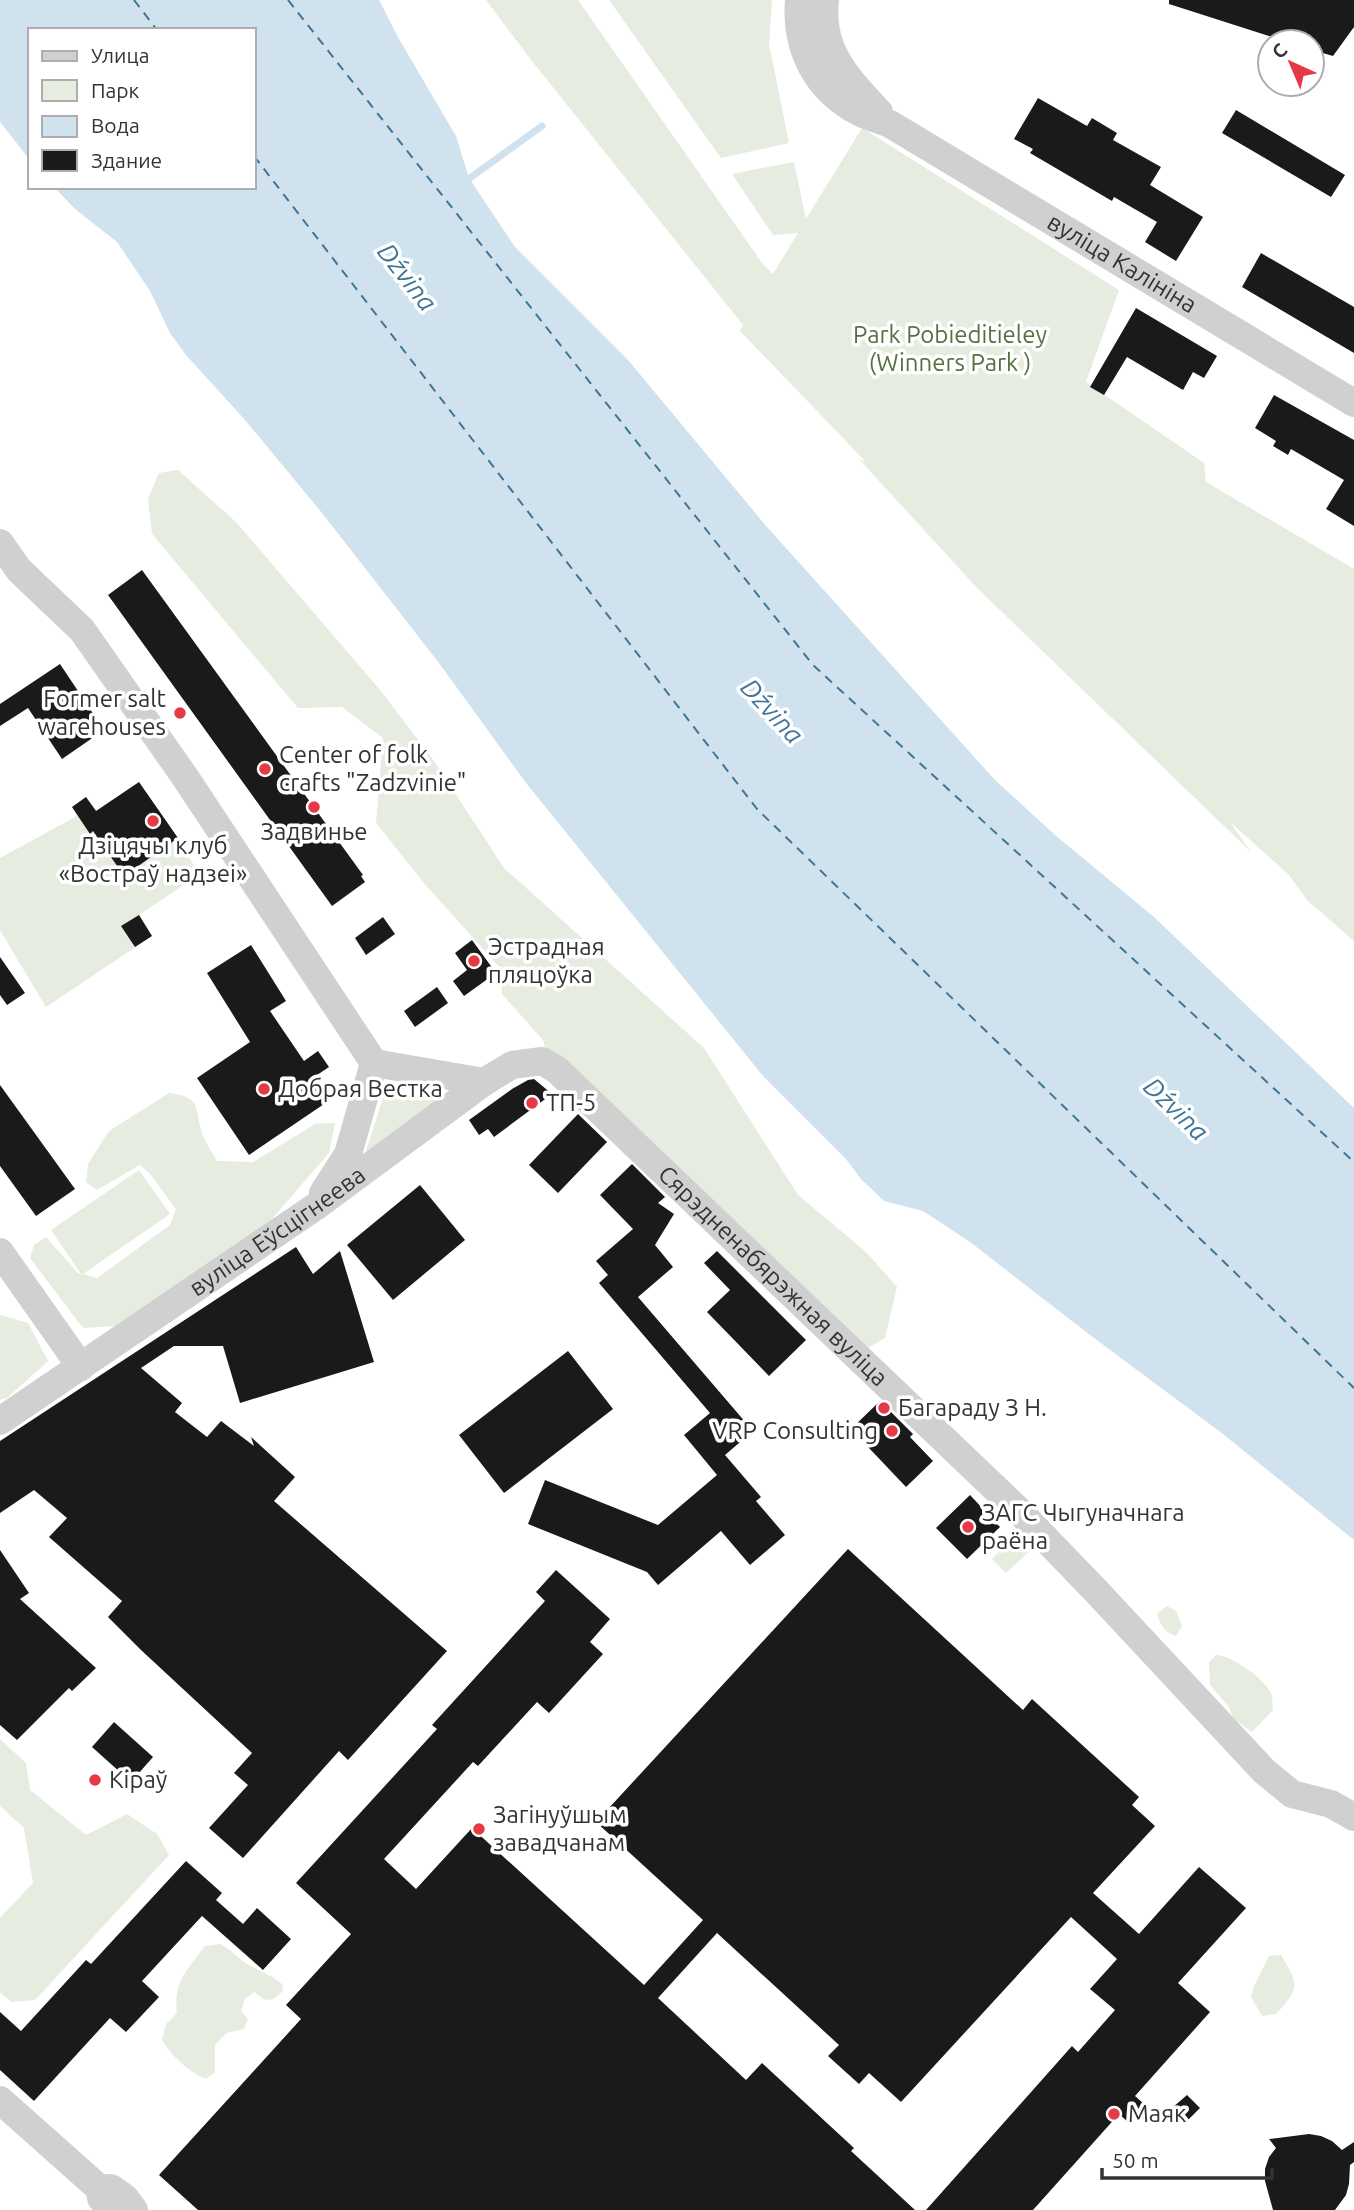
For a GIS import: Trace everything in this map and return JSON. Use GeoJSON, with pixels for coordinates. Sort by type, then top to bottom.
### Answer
{"type":"FeatureCollection","features":[{"type":"Feature","properties":{"kind":"street","name":"вуліца Калініна"},"geometry":{"type":"LineString","coordinates":[[799,0],[800,33],[814,73],[834,95],[859,112],[890,124],[1354,403]]}},
{"type":"Feature","properties":{"kind":"street","name":"вуліца Калініна"},"geometry":{"type":"LineString","coordinates":[[825,0],[824,26],[833,56],[848,80],[890,124]]}},
{"type":"Feature","properties":{"kind":"street"},"geometry":{"type":"LineString","coordinates":[[0,543],[19,570],[82,630],[185,778],[373,1063],[484,1082]]}},
{"type":"Feature","properties":{"kind":"street","name":"вуліца Еўсцігнеева"},"geometry":{"type":"LineString","coordinates":[[0,1422],[314,1207],[484,1082],[512,1065],[542,1061],[557,1070]]}},
{"type":"Feature","properties":{"kind":"street"},"geometry":{"type":"LineString","coordinates":[[314,1207],[348,1154],[373,1063]]}},
{"type":"Feature","properties":{"kind":"street","name":"Сярэдненабярэжная вуліца"},"geometry":{"type":"LineString","coordinates":[[557,1070],[1017,1510],[1264,1772],[1292,1794],[1331,1804],[1354,1817]]}},
{"type":"Feature","properties":{"kind":"street"},"geometry":{"type":"LineString","coordinates":[[0,1252],[82,1367]]}},
{"type":"Feature","properties":{"kind":"street"},"geometry":{"type":"LineString","coordinates":[[0,2100],[105,2200],[111,2188],[125,2198],[134,2210]]}},
{"type":"Feature","properties":{"kind":"green space","name":"Park Pobieditieley (Winners Park )"},"geometry":{"type":"Polygon","coordinates":[[[486,0],[578,0],[762,263],[773,274],[798,233],[773,235],[732,174],[794,162],[806,219],[862,128],[1119,290],[1086,382],[1204,463],[1206,482],[1354,569],[1354,941],[1307,900],[1288,874],[1230,822],[1251,852],[978,589],[859,459],[866,462],[740,331],[743,325],[486,0]]]}},
{"type":"Feature","properties":{"kind":"green space"},"geometry":{"type":"Polygon","coordinates":[[[609,0],[772,0],[769,44],[789,143],[721,158],[609,0]]]}},
{"type":"Feature","properties":{"kind":"green space"},"geometry":{"type":"Polygon","coordinates":[[[178,470],[236,522],[381,691],[434,761],[504,868],[704,1048],[798,1195],[867,1253],[897,1287],[885,1338],[866,1349],[548,1057],[543,1040],[502,994],[501,969],[423,882],[376,823],[383,738],[342,707],[298,708],[152,534],[148,499],[159,473],[178,470]]]}},
{"type":"Feature","properties":{"kind":"green space"},"geometry":{"type":"Polygon","coordinates":[[[139,782],[200,874],[139,915],[152,936],[46,1007],[0,930],[0,858],[77,816],[72,807],[86,797],[97,811],[139,782]]]}},
{"type":"Feature","properties":{"kind":"green space"},"geometry":{"type":"Polygon","coordinates":[[[386,1089],[441,1099],[365,1154],[386,1089]]]}},
{"type":"Feature","properties":{"kind":"green space"},"geometry":{"type":"Polygon","coordinates":[[[169,1093],[188,1098],[196,1106],[203,1136],[217,1161],[253,1162],[315,1124],[335,1123],[329,1153],[265,1227],[115,1326],[83,1328],[30,1258],[34,1245],[46,1237],[81,1274],[51,1230],[139,1170],[170,1214],[83,1274],[97,1278],[170,1225],[176,1209],[140,1165],[97,1190],[86,1182],[88,1164],[109,1131],[169,1093]]]}},
{"type":"Feature","properties":{"kind":"green space"},"geometry":{"type":"Polygon","coordinates":[[[0,1315],[28,1323],[48,1361],[7,1398],[0,1400],[0,1315]]]}},
{"type":"Feature","properties":{"kind":"green space"},"geometry":{"type":"Polygon","coordinates":[[[1021,1530],[1036,1545],[1006,1573],[992,1559],[1021,1530]]]}},
{"type":"Feature","properties":{"kind":"green space"},"geometry":{"type":"Polygon","coordinates":[[[1167,1606],[1176,1611],[1182,1626],[1176,1636],[1164,1628],[1157,1614],[1167,1606]]]}},
{"type":"Feature","properties":{"kind":"green space"},"geometry":{"type":"Polygon","coordinates":[[[1216,1655],[1230,1659],[1247,1669],[1268,1687],[1271,1693],[1273,1710],[1252,1732],[1233,1718],[1229,1707],[1210,1685],[1209,1662],[1216,1655]]]}},
{"type":"Feature","properties":{"kind":"green space"},"geometry":{"type":"Polygon","coordinates":[[[0,1739],[26,1763],[30,1790],[86,1835],[127,1814],[157,1834],[169,1855],[35,2000],[11,2002],[0,1992],[0,1918],[33,1883],[24,1828],[0,1806],[0,1739]]]}},
{"type":"Feature","properties":{"kind":"green space"},"geometry":{"type":"Polygon","coordinates":[[[220,1944],[247,1964],[278,1981],[282,1984],[283,1991],[274,1999],[265,2000],[254,1992],[245,1999],[241,2011],[248,2019],[244,2029],[226,2033],[215,2045],[215,2072],[206,2079],[181,2063],[162,2040],[166,2024],[177,2013],[177,1993],[187,1970],[205,1946],[220,1944]]]}},
{"type":"Feature","properties":{"kind":"green space"},"geometry":{"type":"Polygon","coordinates":[[[1281,1955],[1294,1980],[1293,1992],[1276,2014],[1262,2016],[1251,1997],[1254,1986],[1269,1956],[1281,1955]]]}},
{"type":"Feature","properties":{"kind":"water","name":"Dźvina"},"geometry":{"type":"Polygon","coordinates":[[[0,0],[379,0],[456,136],[469,178],[515,247],[628,360],[767,527],[995,780],[1055,835],[1154,917],[1354,1108],[1354,1540],[1223,1434],[970,1242],[923,1211],[884,1201],[861,1179],[846,1159],[763,1076],[526,783],[439,663],[322,513],[245,420],[186,355],[170,333],[150,291],[117,242],[75,209],[56,189],[256,189],[256,28],[28,28],[28,157],[0,122],[0,0]]]}},
{"type":"Feature","properties":{"kind":"building"},"geometry":{"type":"Polygon","coordinates":[[[1169,0],[1354,0],[1354,27],[1333,56],[1326,54],[1326,28],[1256,28],[1256,32],[1169,4],[1169,0]]]}},
{"type":"Feature","properties":{"kind":"building"},"geometry":{"type":"Polygon","coordinates":[[[1038,98],[1087,126],[1092,118],[1117,133],[1113,140],[1161,167],[1150,185],[1203,217],[1176,261],[1145,242],[1157,222],[1114,197],[1112,201],[1030,153],[1033,149],[1014,139],[1038,98]]]}},
{"type":"Feature","properties":{"kind":"building"},"geometry":{"type":"Polygon","coordinates":[[[1236,110],[1345,175],[1331,197],[1222,133],[1236,110]]]}},
{"type":"Feature","properties":{"kind":"building"},"geometry":{"type":"Polygon","coordinates":[[[1261,253],[1354,307],[1354,353],[1242,287],[1261,253]]]}},
{"type":"Feature","properties":{"kind":"building"},"geometry":{"type":"Polygon","coordinates":[[[1136,308],[1217,356],[1204,378],[1193,372],[1183,390],[1127,357],[1104,395],[1090,387],[1136,308]]]}},
{"type":"Feature","properties":{"kind":"building"},"geometry":{"type":"Polygon","coordinates":[[[1274,395],[1354,440],[1354,526],[1326,509],[1344,480],[1291,449],[1288,455],[1273,446],[1276,441],[1255,428],[1274,395]]]}},
{"type":"Feature","properties":{"kind":"building"},"geometry":{"type":"Polygon","coordinates":[[[142,570],[363,875],[361,876],[365,882],[332,906],[108,595],[142,570]]]}},
{"type":"Feature","properties":{"kind":"building"},"geometry":{"type":"Polygon","coordinates":[[[60,664],[104,730],[62,759],[28,708],[0,726],[0,704],[60,664]]]}},
{"type":"Feature","properties":{"kind":"building"},"geometry":{"type":"Polygon","coordinates":[[[139,782],[178,838],[124,876],[93,831],[90,834],[72,807],[86,797],[96,811],[139,782]]]}},
{"type":"Feature","properties":{"kind":"building"},"geometry":{"type":"Polygon","coordinates":[[[139,915],[152,936],[135,947],[121,926],[139,915]]]}},
{"type":"Feature","properties":{"kind":"building"},"geometry":{"type":"Polygon","coordinates":[[[383,917],[395,934],[366,955],[355,938],[383,917]]]}},
{"type":"Feature","properties":{"kind":"building","name":"Эстрадная пляцоўка"},"geometry":{"type":"Polygon","coordinates":[[[472,940],[496,973],[464,996],[453,981],[467,970],[455,953],[472,940]]]}},
{"type":"Feature","properties":{"kind":"building","name":"Добрая Вестка"},"geometry":{"type":"Polygon","coordinates":[[[251,945],[286,1001],[270,1011],[304,1061],[318,1051],[329,1067],[314,1077],[330,1100],[249,1155],[197,1078],[250,1042],[207,973],[251,945]]]}},
{"type":"Feature","properties":{"kind":"building"},"geometry":{"type":"Polygon","coordinates":[[[0,957],[25,993],[7,1005],[0,995],[0,957]]]}},
{"type":"Feature","properties":{"kind":"building"},"geometry":{"type":"Polygon","coordinates":[[[437,987],[448,1003],[415,1027],[404,1011],[437,987]]]}},
{"type":"Feature","properties":{"kind":"building"},"geometry":{"type":"Polygon","coordinates":[[[534,1079],[552,1094],[494,1137],[488,1129],[479,1135],[469,1120],[512,1089],[534,1079]]]}},
{"type":"Feature","properties":{"kind":"building"},"geometry":{"type":"Polygon","coordinates":[[[0,1085],[75,1189],[36,1216],[0,1166],[0,1085]]]}},
{"type":"Feature","properties":{"kind":"building"},"geometry":{"type":"Polygon","coordinates":[[[578,1114],[607,1142],[558,1193],[529,1165],[578,1114]]]}},
{"type":"Feature","properties":{"kind":"building"},"geometry":{"type":"Polygon","coordinates":[[[632,1164],[665,1197],[658,1203],[674,1214],[655,1245],[673,1267],[638,1297],[753,1431],[725,1455],[761,1497],[756,1501],[785,1535],[750,1565],[721,1531],[658,1585],[647,1572],[528,1524],[545,1480],[658,1525],[717,1475],[684,1435],[710,1413],[599,1283],[608,1275],[596,1261],[633,1229],[600,1195],[632,1164]]]}},
{"type":"Feature","properties":{"kind":"building"},"geometry":{"type":"Polygon","coordinates":[[[420,1185],[465,1240],[393,1300],[347,1245],[420,1185]]]}},
{"type":"Feature","properties":{"kind":"building"},"geometry":{"type":"Polygon","coordinates":[[[296,1247],[313,1274],[340,1251],[374,1362],[240,1403],[223,1346],[174,1346],[141,1368],[182,1403],[175,1412],[207,1437],[221,1421],[254,1446],[251,1437],[295,1477],[274,1501],[447,1651],[348,1760],[339,1751],[243,1858],[209,1828],[248,1785],[234,1773],[252,1753],[108,1617],[122,1601],[49,1537],[67,1518],[34,1490],[0,1513],[0,1441],[296,1247]]]}},
{"type":"Feature","properties":{"kind":"building"},"geometry":{"type":"Polygon","coordinates":[[[717,1251],[806,1340],[769,1376],[707,1312],[730,1290],[704,1263],[717,1251]]]}},
{"type":"Feature","properties":{"kind":"building"},"geometry":{"type":"Polygon","coordinates":[[[568,1351],[613,1409],[504,1493],[459,1435],[568,1351]]]}},
{"type":"Feature","properties":{"kind":"building"},"geometry":{"type":"Polygon","coordinates":[[[880,1401],[913,1434],[910,1437],[933,1461],[906,1487],[851,1429],[880,1401]]]}},
{"type":"Feature","properties":{"kind":"building","name":"ЗАГС Чыгуначнага раёна"},"geometry":{"type":"Polygon","coordinates":[[[970,1495],[1000,1527],[967,1559],[936,1528],[970,1495]]]}},
{"type":"Feature","properties":{"kind":"building"},"geometry":{"type":"Polygon","coordinates":[[[848,1549],[1023,1710],[1032,1699],[1139,1797],[1132,1805],[1155,1826],[1093,1893],[1139,1934],[1199,1867],[1246,1908],[1178,1983],[1210,2012],[1135,2096],[1144,2104],[1128,2122],[1119,2114],[1033,2210],[926,2210],[1072,2046],[1078,2052],[1115,2010],[1090,1989],[1117,1959],[1071,1917],[901,2102],[869,2073],[859,2084],[828,2056],[839,2045],[717,1933],[658,1998],[746,2080],[762,2063],[854,2148],[851,2151],[915,2210],[198,2210],[159,2175],[301,2019],[286,2005],[351,1934],[296,1883],[437,1729],[432,1725],[545,1601],[536,1592],[556,1570],[610,1619],[590,1642],[603,1654],[549,1713],[537,1702],[478,1766],[473,1762],[384,1859],[416,1889],[472,1828],[644,1985],[703,1920],[596,1822],[848,1549]]]}},
{"type":"Feature","properties":{"kind":"building"},"geometry":{"type":"Polygon","coordinates":[[[0,1550],[29,1593],[20,1599],[96,1668],[72,1691],[69,1688],[17,1740],[0,1725],[0,1550]]]}},
{"type":"Feature","properties":{"kind":"building"},"geometry":{"type":"Polygon","coordinates":[[[114,1722],[153,1757],[131,1782],[92,1747],[114,1722]]]}},
{"type":"Feature","properties":{"kind":"building"},"geometry":{"type":"Polygon","coordinates":[[[186,1861],[222,1893],[216,1900],[243,1924],[257,1908],[291,1939],[263,1970],[202,1916],[142,1981],[159,1997],[126,2032],[110,2018],[34,2101],[0,2070],[0,2012],[21,2031],[86,1960],[91,1964],[186,1861]]]}},
{"type":"Feature","properties":{"kind":"building"},"geometry":{"type":"Polygon","coordinates":[[[1187,2095],[1200,2108],[1186,2122],[1172,2108],[1187,2095]]]}},
{"type":"Feature","properties":{"kind":"building"},"geometry":{"type":"Polygon","coordinates":[[[1309,2134],[1332,2141],[1342,2150],[1354,2142],[1354,2162],[1350,2165],[1346,2195],[1335,2210],[1273,2210],[1265,2181],[1265,2169],[1276,2148],[1269,2139],[1309,2134]]]}},
{"type":"Feature","properties":{"kind":"waterway"},"geometry":{"type":"LineString","coordinates":[[463,183],[542,126]]}},
{"type":"Feature","properties":{"kind":"ferry route"},"geometry":{"type":"LineString","coordinates":[[134,0],[155,28]]}},
{"type":"Feature","properties":{"kind":"ferry route"},"geometry":{"type":"LineString","coordinates":[[288,0],[813,665],[1354,1162]]}},
{"type":"Feature","properties":{"kind":"ferry route"},"geometry":{"type":"LineString","coordinates":[[256,159],[757,809],[1354,1388]]}},
{"type":"Feature","properties":{"kind":"place","name":"Former salt warehouses"},"geometry":{"type":"Point","coordinates":[180,713]}},
{"type":"Feature","properties":{"kind":"place","name":"Center of folk crafts \"Zadzvinie\""},"geometry":{"type":"Point","coordinates":[265,769]}},
{"type":"Feature","properties":{"kind":"place","name":"Задвинье"},"geometry":{"type":"Point","coordinates":[314,807]}},
{"type":"Feature","properties":{"kind":"place","name":"Дзіцячы клуб «Востраў надзеі»"},"geometry":{"type":"Point","coordinates":[153,821]}},
{"type":"Feature","properties":{"kind":"place","name":"Эстрадная пляцоўка"},"geometry":{"type":"Point","coordinates":[474,961]}},
{"type":"Feature","properties":{"kind":"place","name":"Добрая Вестка"},"geometry":{"type":"Point","coordinates":[264,1089]}},
{"type":"Feature","properties":{"kind":"place","name":"ТП-5"},"geometry":{"type":"Point","coordinates":[532,1103]}},
{"type":"Feature","properties":{"kind":"place","name":"Багараду З Н."},"geometry":{"type":"Point","coordinates":[884,1408]}},
{"type":"Feature","properties":{"kind":"place","name":"VRP Consulting"},"geometry":{"type":"Point","coordinates":[892,1431]}},
{"type":"Feature","properties":{"kind":"place","name":"ЗАГС Чыгуначнага раёна"},"geometry":{"type":"Point","coordinates":[968,1527]}},
{"type":"Feature","properties":{"kind":"place","name":"Кіраў"},"geometry":{"type":"Point","coordinates":[95,1780]}},
{"type":"Feature","properties":{"kind":"place","name":"Загінуўшым завадчанам"},"geometry":{"type":"Point","coordinates":[479,1829]}},
{"type":"Feature","properties":{"kind":"place","name":"Маяк"},"geometry":{"type":"Point","coordinates":[1114,2114]}}]}
